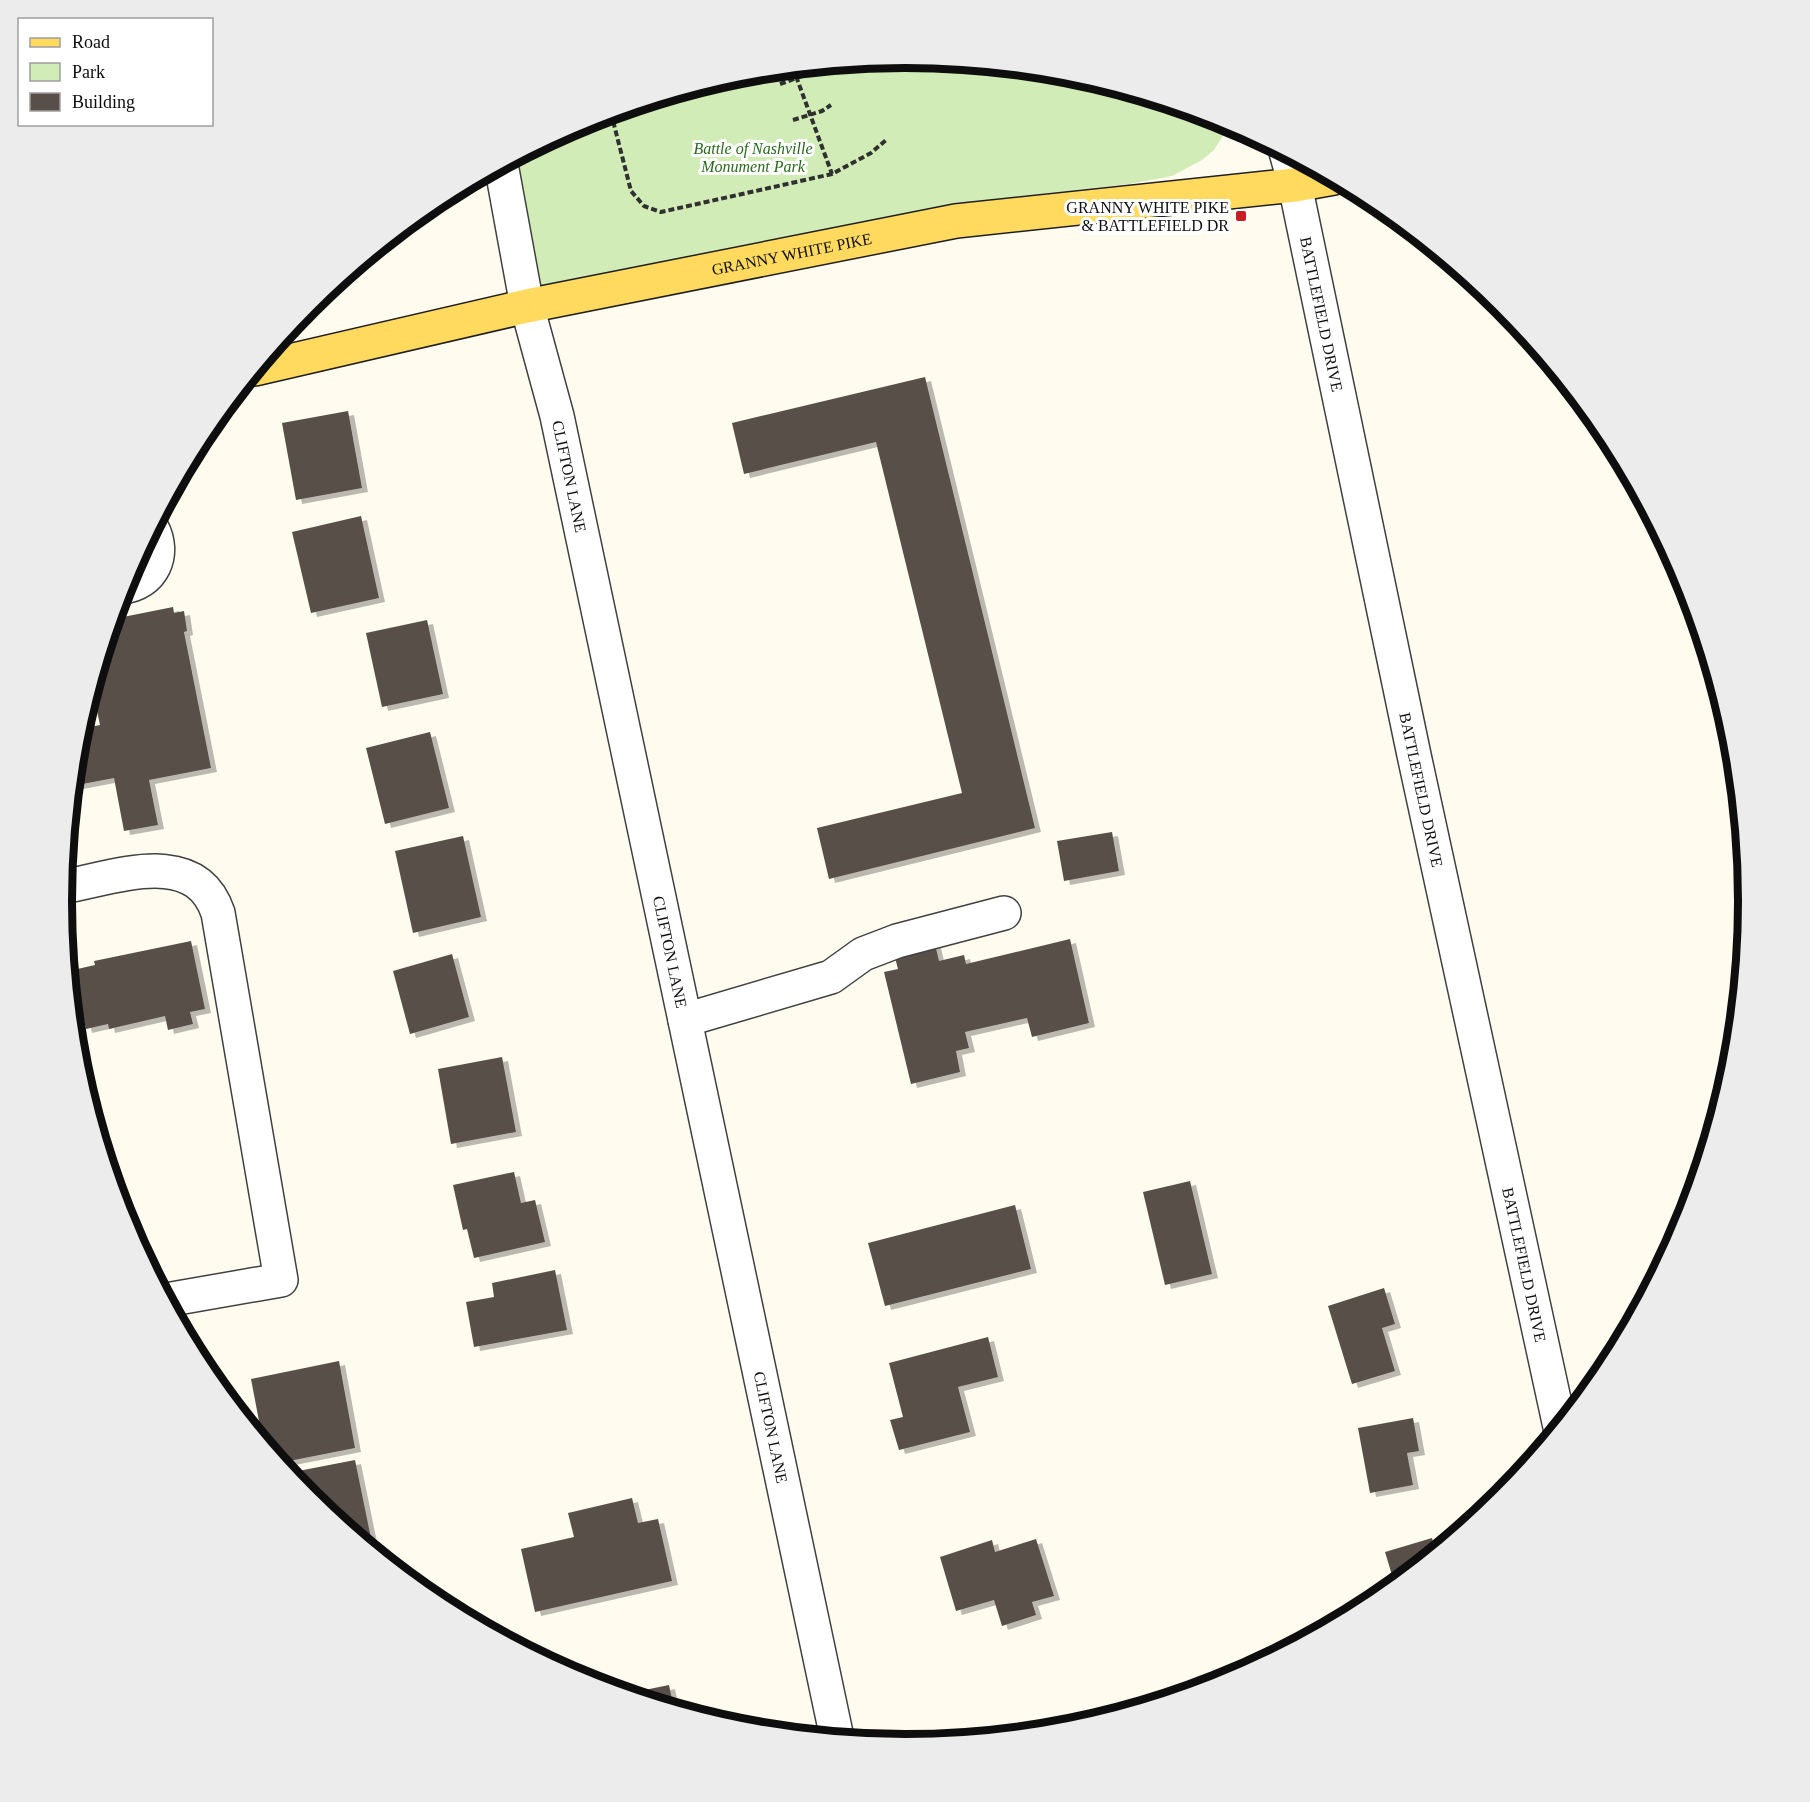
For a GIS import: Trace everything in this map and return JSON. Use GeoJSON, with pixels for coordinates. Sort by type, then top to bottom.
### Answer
{"type":"FeatureCollection","features":[{"type":"Feature","properties":{"kind":"main road","name":"GRANNY WHITE PIKE"},"geometry":{"type":"LineString","coordinates":[[266,367],[527,306],[956,221],[1295,185],[1323,180]]}},
{"type":"Feature","properties":{"kind":"street","name":"BATTLEFIELD DRIVE"},"geometry":{"type":"LineString","coordinates":[[1288,161],[1414,755],[1558,1418]]}},
{"type":"Feature","properties":{"kind":"street","name":"CLIFTON LANE"},"geometry":{"type":"LineString","coordinates":[[502,171],[527,306],[557,416],[836,1731]]}},
{"type":"Feature","properties":{"kind":"street"},"geometry":{"type":"LineString","coordinates":[[134,584],[140,583],[156,565],[158,545],[155,537]]}},
{"type":"Feature","properties":{"kind":"street"},"geometry":{"type":"LineString","coordinates":[[72,885],[149,872],[171,871],[188,876],[204,886],[211,894],[218,913],[281,1280],[173,1299]]}},
{"type":"Feature","properties":{"kind":"street"},"geometry":{"type":"LineString","coordinates":[[685,1020],[831,977],[863,954],[897,941],[1004,913]]}},
{"type":"Feature","properties":{"kind":"path"},"geometry":{"type":"LineString","coordinates":[[780,84],[798,80],[810,73]]}},
{"type":"Feature","properties":{"kind":"path"},"geometry":{"type":"LineString","coordinates":[[796,75],[832,174]]}},
{"type":"Feature","properties":{"kind":"path"},"geometry":{"type":"LineString","coordinates":[[793,120],[811,115],[831,105]]}},
{"type":"Feature","properties":{"kind":"path"},"geometry":{"type":"LineString","coordinates":[[613,121],[631,191],[639,202],[661,212],[832,174],[871,153],[886,140]]}},
{"type":"Feature","properties":{"kind":"green space","name":"Battle of Nashville Monument Park"},"geometry":{"type":"Polygon","coordinates":[[[850,69],[960,69],[1068,84],[1121,96],[1226,132],[1214,150],[1202,160],[1172,176],[1129,184],[961,203],[541,287],[515,164],[586,131],[689,96],[742,84],[850,69]]]}},
{"type":"Feature","properties":{"kind":"building"},"geometry":{"type":"Polygon","coordinates":[[[925,377],[1035,828],[829,879],[817,828],[962,793],[876,442],[744,474],[732,423],[925,377]]]}},
{"type":"Feature","properties":{"kind":"building"},"geometry":{"type":"Polygon","coordinates":[[[348,411],[362,488],[296,500],[282,423],[348,411]]]}},
{"type":"Feature","properties":{"kind":"building"},"geometry":{"type":"Polygon","coordinates":[[[361,516],[379,598],[311,613],[292,532],[361,516]]]}},
{"type":"Feature","properties":{"kind":"building"},"geometry":{"type":"Polygon","coordinates":[[[173,607],[174,613],[184,611],[187,631],[184,632],[211,768],[149,780],[158,825],[124,831],[114,778],[80,784],[91,727],[100,725],[96,704],[100,685],[122,617],[173,607]]]}},
{"type":"Feature","properties":{"kind":"building"},"geometry":{"type":"Polygon","coordinates":[[[427,620],[443,694],[382,707],[366,633],[427,620]]]}},
{"type":"Feature","properties":{"kind":"building"},"geometry":{"type":"Polygon","coordinates":[[[430,732],[449,808],[385,824],[366,748],[430,732]]]}},
{"type":"Feature","properties":{"kind":"building"},"geometry":{"type":"Polygon","coordinates":[[[1112,832],[1119,871],[1064,881],[1057,841],[1112,832]]]}},
{"type":"Feature","properties":{"kind":"building"},"geometry":{"type":"Polygon","coordinates":[[[463,836],[481,917],[413,933],[395,851],[463,836]]]}},
{"type":"Feature","properties":{"kind":"building"},"geometry":{"type":"Polygon","coordinates":[[[1070,939],[1089,1023],[1032,1037],[1027,1018],[965,1032],[969,1048],[956,1051],[960,1072],[911,1084],[884,972],[898,969],[893,950],[934,940],[939,961],[964,955],[966,964],[1070,939]]]}},
{"type":"Feature","properties":{"kind":"building"},"geometry":{"type":"Polygon","coordinates":[[[191,941],[205,1009],[190,1012],[193,1024],[168,1030],[165,1016],[109,1029],[108,1024],[86,1029],[75,970],[95,965],[94,961],[191,941]]]}},
{"type":"Feature","properties":{"kind":"building"},"geometry":{"type":"Polygon","coordinates":[[[452,954],[469,1017],[410,1034],[393,971],[452,954]]]}},
{"type":"Feature","properties":{"kind":"building"},"geometry":{"type":"Polygon","coordinates":[[[502,1057],[516,1132],[451,1144],[438,1069],[502,1057]]]}},
{"type":"Feature","properties":{"kind":"building"},"geometry":{"type":"Polygon","coordinates":[[[514,1172],[521,1203],[535,1200],[545,1242],[474,1258],[467,1229],[463,1230],[453,1185],[514,1172]]]}},
{"type":"Feature","properties":{"kind":"building"},"geometry":{"type":"Polygon","coordinates":[[[1190,1181],[1212,1274],[1165,1285],[1143,1192],[1190,1181]]]}},
{"type":"Feature","properties":{"kind":"building"},"geometry":{"type":"Polygon","coordinates":[[[1015,1205],[1031,1269],[885,1306],[868,1243],[1015,1205]]]}},
{"type":"Feature","properties":{"kind":"building"},"geometry":{"type":"Polygon","coordinates":[[[555,1270],[567,1330],[474,1347],[466,1302],[494,1297],[492,1283],[555,1270]]]}},
{"type":"Feature","properties":{"kind":"building"},"geometry":{"type":"Polygon","coordinates":[[[1384,1288],[1395,1324],[1382,1328],[1395,1371],[1352,1384],[1328,1306],[1384,1288]]]}},
{"type":"Feature","properties":{"kind":"building"},"geometry":{"type":"Polygon","coordinates":[[[988,1337],[998,1377],[958,1387],[970,1432],[899,1450],[890,1420],[903,1417],[889,1363],[988,1337]]]}},
{"type":"Feature","properties":{"kind":"building"},"geometry":{"type":"Polygon","coordinates":[[[339,1361],[355,1448],[288,1461],[255,1422],[259,1421],[251,1379],[339,1361]]]}},
{"type":"Feature","properties":{"kind":"building"},"geometry":{"type":"Polygon","coordinates":[[[1413,1418],[1419,1451],[1407,1453],[1413,1485],[1370,1493],[1358,1428],[1413,1418]]]}},
{"type":"Feature","properties":{"kind":"building"},"geometry":{"type":"Polygon","coordinates":[[[355,1460],[372,1541],[355,1528],[298,1471],[355,1460]]]}},
{"type":"Feature","properties":{"kind":"building"},"geometry":{"type":"Polygon","coordinates":[[[632,1498],[638,1523],[658,1519],[672,1581],[535,1612],[521,1549],[574,1537],[568,1513],[632,1498]]]}},
{"type":"Feature","properties":{"kind":"building"},"geometry":{"type":"Polygon","coordinates":[[[1432,1538],[1434,1545],[1392,1576],[1385,1552],[1432,1538]]]}},
{"type":"Feature","properties":{"kind":"building"},"geometry":{"type":"Polygon","coordinates":[[[1036,1539],[1054,1596],[1032,1602],[1036,1615],[1002,1626],[994,1600],[956,1611],[940,1557],[992,1540],[995,1552],[1036,1539]]]}},
{"type":"Feature","properties":{"kind":"building"},"geometry":{"type":"Polygon","coordinates":[[[669,1685],[672,1701],[640,1691],[669,1685]]]}},
{"type":"Feature","properties":{"kind":"place","name":"GRANNY WHITE PIKE & BATTLEFIELD DR"},"geometry":{"type":"Point","coordinates":[1241,216]}}]}
